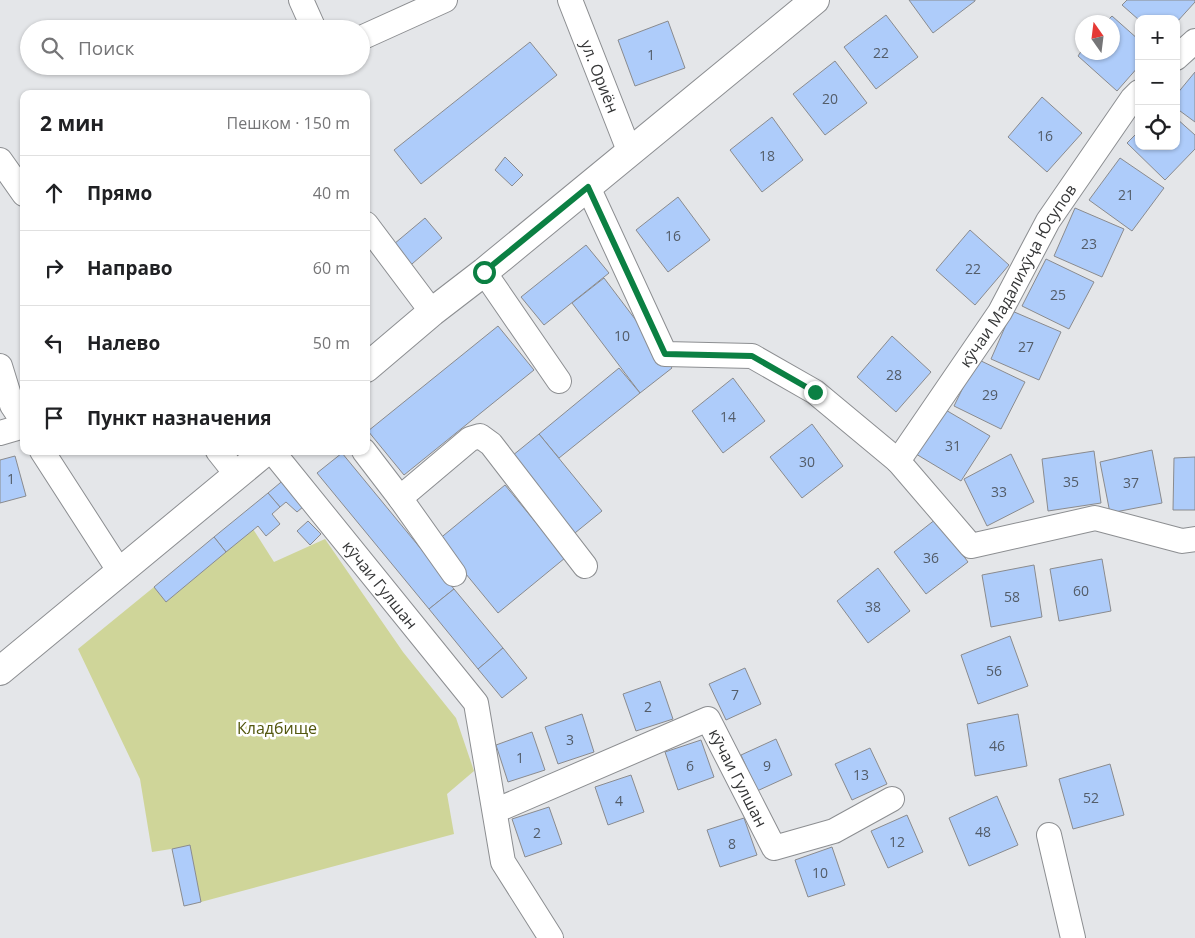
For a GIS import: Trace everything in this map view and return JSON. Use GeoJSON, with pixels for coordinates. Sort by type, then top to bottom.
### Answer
{"type":"FeatureCollection","features":[{"type":"Feature","properties":{"kind":"main road"},"geometry":{"type":"LineString","coordinates":[[370,365],[815,0]]}},
{"type":"Feature","properties":{"kind":"main road"},"geometry":{"type":"LineString","coordinates":[[0,671],[261,455]]}},
{"type":"Feature","properties":{"kind":"street"},"geometry":{"type":"LineString","coordinates":[[301,0],[310,20]]}},
{"type":"Feature","properties":{"kind":"street"},"geometry":{"type":"LineString","coordinates":[[370,34],[445,0]]}},
{"type":"Feature","properties":{"kind":"street","name":"ул. Ориён"},"geometry":{"type":"LineString","coordinates":[[570,0],[630,153]]}},
{"type":"Feature","properties":{"kind":"street"},"geometry":{"type":"LineString","coordinates":[[1180,54],[1195,41]]}},
{"type":"Feature","properties":{"kind":"street","name":"кӯчаи Мадалихӯҷа Юсупов"},"geometry":{"type":"LineString","coordinates":[[898,461],[1000,312],[1048,221],[1135,95]]}},
{"type":"Feature","properties":{"kind":"street"},"geometry":{"type":"LineString","coordinates":[[0,160],[20,188]]}},
{"type":"Feature","properties":{"kind":"street"},"geometry":{"type":"LineString","coordinates":[[588,187],[665,354],[752,356],[815,392],[898,461],[971,546],[1095,518],[1182,541],[1195,539]]}},
{"type":"Feature","properties":{"kind":"street"},"geometry":{"type":"LineString","coordinates":[[370,229],[432,312]]}},
{"type":"Feature","properties":{"kind":"street"},"geometry":{"type":"LineString","coordinates":[[484,272],[559,381]]}},
{"type":"Feature","properties":{"kind":"street"},"geometry":{"type":"LineString","coordinates":[[0,366],[12,405],[20,416]]}},
{"type":"Feature","properties":{"kind":"street"},"geometry":{"type":"LineString","coordinates":[[0,433],[20,427]]}},
{"type":"Feature","properties":{"kind":"street"},"geometry":{"type":"LineString","coordinates":[[400,498],[470,439],[480,436],[491,444],[584,566]]}},
{"type":"Feature","properties":{"kind":"street"},"geometry":{"type":"LineString","coordinates":[[45,455],[120,572]]}},
{"type":"Feature","properties":{"kind":"street"},"geometry":{"type":"LineString","coordinates":[[221,455],[237,475]]}},
{"type":"Feature","properties":{"kind":"street","name":"кӯчаи Гулшан"},"geometry":{"type":"LineString","coordinates":[[275,455],[476,703],[504,862],[551,938]]}},
{"type":"Feature","properties":{"kind":"street"},"geometry":{"type":"LineString","coordinates":[[367,455],[454,574]]}},
{"type":"Feature","properties":{"kind":"street","name":"кӯчаи Гулшан"},"geometry":{"type":"LineString","coordinates":[[495,811],[708,719],[774,848],[834,831],[892,799]]}},
{"type":"Feature","properties":{"kind":"street"},"geometry":{"type":"LineString","coordinates":[[1049,835],[1073,938]]}},
{"type":"Feature","properties":{"kind":"green space","name":"Кладбище"},"geometry":{"type":"Polygon","coordinates":[[[253,529],[274,562],[325,539],[403,652],[456,718],[474,771],[447,794],[454,834],[201,902],[190,846],[152,852],[140,779],[78,649],[154,587],[166,602],[253,529]]]}},
{"type":"Feature","properties":{"kind":"building"},"geometry":{"type":"Polygon","coordinates":[[[909,0],[975,0],[975,1],[933,33],[909,0]]]}},
{"type":"Feature","properties":{"kind":"building"},"geometry":{"type":"Polygon","coordinates":[[[1127,0],[1195,0],[1180,19],[1180,15],[1135,16],[1122,5],[1127,0]]]}},
{"type":"Feature","properties":{"kind":"building"},"geometry":{"type":"Polygon","coordinates":[[[886,15],[918,57],[876,89],[844,47],[886,15]]]}},
{"type":"Feature","properties":{"kind":"building"},"geometry":{"type":"Polygon","coordinates":[[[668,21],[685,68],[635,86],[618,40],[668,21]]]}},
{"type":"Feature","properties":{"kind":"building"},"geometry":{"type":"Polygon","coordinates":[[[1120,23],[1135,36],[1135,71],[1117,91],[1082,60],[1120,60],[1120,23]]]}},
{"type":"Feature","properties":{"kind":"building"},"geometry":{"type":"Polygon","coordinates":[[[530,42],[557,75],[421,184],[394,150],[530,42]]]}},
{"type":"Feature","properties":{"kind":"building"},"geometry":{"type":"Polygon","coordinates":[[[835,61],[867,103],[825,135],[793,94],[835,61]]]}},
{"type":"Feature","properties":{"kind":"building"},"geometry":{"type":"Polygon","coordinates":[[[1195,72],[1195,122],[1180,111],[1180,90],[1195,72]]]}},
{"type":"Feature","properties":{"kind":"building"},"geometry":{"type":"Polygon","coordinates":[[[1042,97],[1082,133],[1047,172],[1008,137],[1042,97]]]}},
{"type":"Feature","properties":{"kind":"building"},"geometry":{"type":"Polygon","coordinates":[[[772,117],[803,160],[762,192],[730,150],[772,117]]]}},
{"type":"Feature","properties":{"kind":"building"},"geometry":{"type":"Polygon","coordinates":[[[1180,122],[1195,135],[1195,149],[1165,180],[1127,143],[1135,135],[1135,150],[1180,150],[1180,122]]]}},
{"type":"Feature","properties":{"kind":"building"},"geometry":{"type":"Polygon","coordinates":[[[505,157],[523,175],[512,186],[495,170],[505,157]]]}},
{"type":"Feature","properties":{"kind":"building"},"geometry":{"type":"Polygon","coordinates":[[[1120,158],[1164,188],[1132,231],[1089,200],[1120,158]]]}},
{"type":"Feature","properties":{"kind":"building"},"geometry":{"type":"Polygon","coordinates":[[[678,197],[710,240],[668,272],[636,230],[678,197]]]}},
{"type":"Feature","properties":{"kind":"building"},"geometry":{"type":"Polygon","coordinates":[[[1075,208],[1124,229],[1102,277],[1054,256],[1075,208]]]}},
{"type":"Feature","properties":{"kind":"building"},"geometry":{"type":"Polygon","coordinates":[[[425,218],[442,238],[405,270],[388,249],[425,218]]]}},
{"type":"Feature","properties":{"kind":"building"},"geometry":{"type":"Polygon","coordinates":[[[970,230],[1009,265],[975,305],[936,270],[970,230]]]}},
{"type":"Feature","properties":{"kind":"building"},"geometry":{"type":"Polygon","coordinates":[[[586,245],[609,273],[544,325],[521,297],[586,245]]]}},
{"type":"Feature","properties":{"kind":"building"},"geometry":{"type":"Polygon","coordinates":[[[1046,259],[1094,282],[1069,329],[1022,306],[1046,259]]]}},
{"type":"Feature","properties":{"kind":"building"},"geometry":{"type":"Polygon","coordinates":[[[604,278],[672,368],[640,393],[572,303],[604,278]]]}},
{"type":"Feature","properties":{"kind":"building"},"geometry":{"type":"Polygon","coordinates":[[[1012,311],[1061,332],[1039,380],[991,359],[1012,311]]]}},
{"type":"Feature","properties":{"kind":"building"},"geometry":{"type":"Polygon","coordinates":[[[498,326],[534,370],[404,475],[370,433],[370,429],[498,326]]]}},
{"type":"Feature","properties":{"kind":"building"},"geometry":{"type":"Polygon","coordinates":[[[892,336],[931,372],[896,412],[857,377],[892,336]]]}},
{"type":"Feature","properties":{"kind":"building"},"geometry":{"type":"Polygon","coordinates":[[[977,359],[1025,382],[1001,429],[954,406],[977,359]]]}},
{"type":"Feature","properties":{"kind":"building"},"geometry":{"type":"Polygon","coordinates":[[[619,368],[640,393],[559,458],[539,434],[619,368]]]}},
{"type":"Feature","properties":{"kind":"building"},"geometry":{"type":"Polygon","coordinates":[[[733,378],[765,421],[723,453],[692,411],[733,378]]]}},
{"type":"Feature","properties":{"kind":"building"},"geometry":{"type":"Polygon","coordinates":[[[944,409],[990,436],[961,481],[916,454],[944,409]]]}},
{"type":"Feature","properties":{"kind":"building"},"geometry":{"type":"Polygon","coordinates":[[[812,424],[843,466],[802,498],[770,457],[812,424]]]}},
{"type":"Feature","properties":{"kind":"building"},"geometry":{"type":"Polygon","coordinates":[[[539,434],[602,511],[570,537],[507,460],[539,434]]]}},
{"type":"Feature","properties":{"kind":"building"},"geometry":{"type":"Polygon","coordinates":[[[1152,450],[1162,503],[1110,513],[1100,462],[1152,450]]]}},
{"type":"Feature","properties":{"kind":"building"},"geometry":{"type":"Polygon","coordinates":[[[1094,451],[1101,503],[1048,511],[1042,459],[1094,451]]]}},
{"type":"Feature","properties":{"kind":"building"},"geometry":{"type":"Polygon","coordinates":[[[1011,454],[1034,502],[987,526],[964,479],[1011,454]]]}},
{"type":"Feature","properties":{"kind":"building"},"geometry":{"type":"Polygon","coordinates":[[[340,455],[344,455],[454,589],[429,609],[317,473],[340,455]]]}},
{"type":"Feature","properties":{"kind":"building"},"geometry":{"type":"Polygon","coordinates":[[[15,456],[26,496],[0,503],[0,460],[15,456]]]}},
{"type":"Feature","properties":{"kind":"building"},"geometry":{"type":"Polygon","coordinates":[[[1195,457],[1195,510],[1173,510],[1174,458],[1195,457]]]}},
{"type":"Feature","properties":{"kind":"building"},"geometry":{"type":"Polygon","coordinates":[[[286,478],[310,501],[297,512],[286,502],[280,507],[268,493],[286,478]]]}},
{"type":"Feature","properties":{"kind":"building"},"geometry":{"type":"Polygon","coordinates":[[[505,485],[565,558],[498,613],[438,540],[505,485]]]}},
{"type":"Feature","properties":{"kind":"building"},"geometry":{"type":"Polygon","coordinates":[[[268,493],[280,507],[272,514],[280,524],[266,536],[258,526],[226,552],[214,537],[268,493]]]}},
{"type":"Feature","properties":{"kind":"building"},"geometry":{"type":"Polygon","coordinates":[[[936,519],[968,562],[926,594],[894,552],[936,519]]]}},
{"type":"Feature","properties":{"kind":"building"},"geometry":{"type":"Polygon","coordinates":[[[308,521],[321,534],[310,545],[297,531],[308,521]]]}},
{"type":"Feature","properties":{"kind":"building"},"geometry":{"type":"Polygon","coordinates":[[[214,537],[226,552],[166,602],[154,587],[214,537]]]}},
{"type":"Feature","properties":{"kind":"building"},"geometry":{"type":"Polygon","coordinates":[[[1102,559],[1111,611],[1059,621],[1050,569],[1102,559]]]}},
{"type":"Feature","properties":{"kind":"building"},"geometry":{"type":"Polygon","coordinates":[[[1034,565],[1042,617],[991,627],[982,575],[1034,565]]]}},
{"type":"Feature","properties":{"kind":"building"},"geometry":{"type":"Polygon","coordinates":[[[878,568],[910,611],[868,643],[837,601],[878,568]]]}},
{"type":"Feature","properties":{"kind":"building"},"geometry":{"type":"Polygon","coordinates":[[[454,589],[503,648],[478,669],[429,609],[454,589]]]}},
{"type":"Feature","properties":{"kind":"building"},"geometry":{"type":"Polygon","coordinates":[[[1010,636],[1028,686],[978,704],[961,655],[1010,636]]]}},
{"type":"Feature","properties":{"kind":"building"},"geometry":{"type":"Polygon","coordinates":[[[503,648],[527,678],[502,698],[478,669],[503,648]]]}},
{"type":"Feature","properties":{"kind":"building"},"geometry":{"type":"Polygon","coordinates":[[[745,668],[761,704],[726,720],[709,684],[745,668]]]}},
{"type":"Feature","properties":{"kind":"building"},"geometry":{"type":"Polygon","coordinates":[[[660,681],[673,719],[636,731],[623,694],[660,681]]]}},
{"type":"Feature","properties":{"kind":"building"},"geometry":{"type":"Polygon","coordinates":[[[582,714],[594,752],[558,764],[545,727],[582,714]]]}},
{"type":"Feature","properties":{"kind":"building"},"geometry":{"type":"Polygon","coordinates":[[[1018,714],[1027,766],[975,776],[967,724],[1018,714]]]}},
{"type":"Feature","properties":{"kind":"building"},"geometry":{"type":"Polygon","coordinates":[[[532,732],[545,770],[508,782],[496,745],[532,732]]]}},
{"type":"Feature","properties":{"kind":"building"},"geometry":{"type":"Polygon","coordinates":[[[776,739],[792,775],[757,791],[741,755],[776,739]]]}},
{"type":"Feature","properties":{"kind":"building"},"geometry":{"type":"Polygon","coordinates":[[[701,740],[714,777],[678,790],[665,752],[701,740]]]}},
{"type":"Feature","properties":{"kind":"building"},"geometry":{"type":"Polygon","coordinates":[[[870,748],[887,784],[852,800],[835,764],[870,748]]]}},
{"type":"Feature","properties":{"kind":"building"},"geometry":{"type":"Polygon","coordinates":[[[1110,764],[1124,815],[1073,829],[1059,779],[1110,764]]]}},
{"type":"Feature","properties":{"kind":"building"},"geometry":{"type":"Polygon","coordinates":[[[631,775],[644,812],[608,825],[595,787],[631,775]]]}},
{"type":"Feature","properties":{"kind":"building"},"geometry":{"type":"Polygon","coordinates":[[[997,796],[1018,845],[969,866],[949,818],[997,796]]]}},
{"type":"Feature","properties":{"kind":"building"},"geometry":{"type":"Polygon","coordinates":[[[549,807],[562,844],[525,857],[512,819],[549,807]]]}},
{"type":"Feature","properties":{"kind":"building"},"geometry":{"type":"Polygon","coordinates":[[[907,815],[923,852],[888,868],[871,831],[907,815]]]}},
{"type":"Feature","properties":{"kind":"building"},"geometry":{"type":"Polygon","coordinates":[[[744,818],[757,855],[720,867],[707,830],[744,818]]]}},
{"type":"Feature","properties":{"kind":"building"},"geometry":{"type":"Polygon","coordinates":[[[190,845],[201,902],[184,906],[172,849],[190,845]]]}},
{"type":"Feature","properties":{"kind":"building"},"geometry":{"type":"Polygon","coordinates":[[[832,847],[845,885],[808,897],[795,860],[832,847]]]}},
{"type":"Feature","properties":{"kind":"route"},"geometry":{"type":"LineString","coordinates":[[484,272],[588,187],[665,354],[752,356],[815,392]]}}]}
